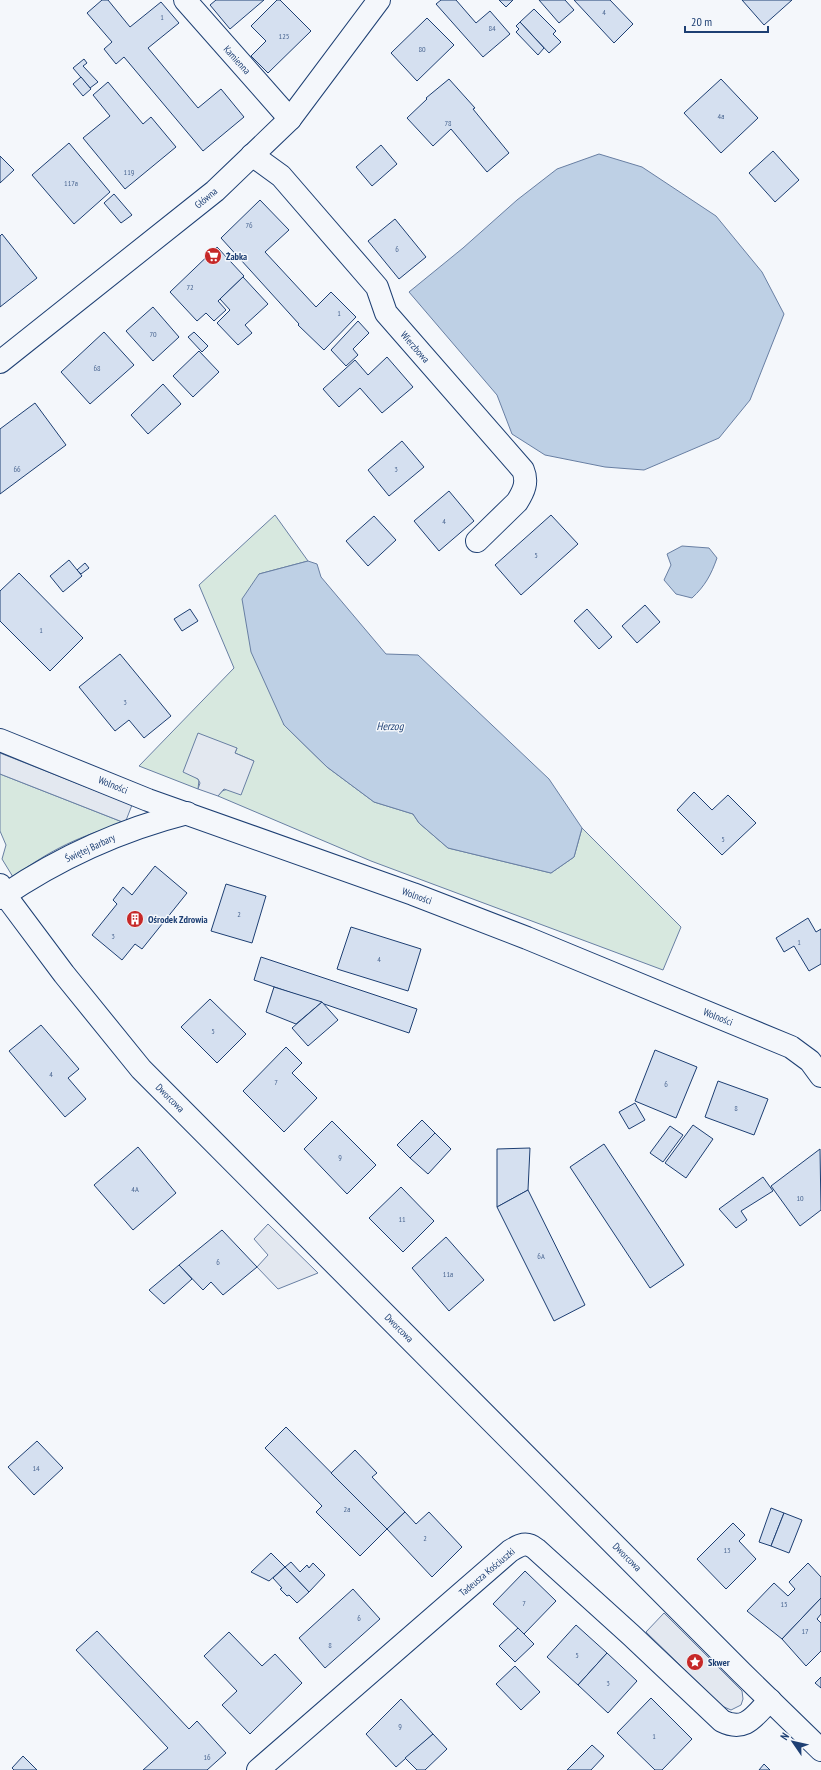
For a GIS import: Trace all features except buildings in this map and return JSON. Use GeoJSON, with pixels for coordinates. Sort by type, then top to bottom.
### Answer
{"type":"FeatureCollection","features":[{"type":"Feature","properties":{"kind":"street","name":"Kamienna"},"geometry":{"type":"LineString","coordinates":[[185,0],[290,119]]}},
{"type":"Feature","properties":{"kind":"street","name":"Główna"},"geometry":{"type":"LineString","coordinates":[[0,362],[215,191],[290,119],[379,0]]}},
{"type":"Feature","properties":{"kind":"street","name":"Wierzbowa"},"geometry":{"type":"LineString","coordinates":[[252,155],[281,176],[362,269],[377,287],[386,313],[523,470],[526,478],[522,494],[517,502],[477,541]]}},
{"type":"Feature","properties":{"kind":"street","name":"Wolności"},"geometry":{"type":"LineString","coordinates":[[0,740],[186,813],[413,894],[527,938],[790,1047],[817,1062]]}},
{"type":"Feature","properties":{"kind":"street","name":"Świętej Barbary"},"geometry":{"type":"LineString","coordinates":[[2,893],[74,854],[127,830],[186,813]]}},
{"type":"Feature","properties":{"kind":"street","name":"Dworcowa"},"geometry":{"type":"LineString","coordinates":[[2,893],[64,974],[141,1068],[821,1750]]}},
{"type":"Feature","properties":{"kind":"street","name":"Tadeusza Kościuszki"},"geometry":{"type":"LineString","coordinates":[[258,1770],[510,1551],[521,1544],[529,1544],[536,1549],[631,1635],[722,1721],[731,1726],[746,1724],[770,1700]]}},
{"type":"Feature","properties":{"kind":"shaded area"},"geometry":{"type":"Polygon","coordinates":[[[275,515],[308,561],[259,574],[284,725],[327,767],[374,802],[413,814],[419,823],[448,848],[551,873],[574,857],[582,828],[681,927],[663,970],[371,861],[218,796],[222,791],[228,789],[254,761],[235,753],[237,748],[195,777],[199,780],[198,789],[139,766],[234,668],[199,585],[275,515]]]}},
{"type":"Feature","properties":{"kind":"shaded area"},"geometry":{"type":"Polygon","coordinates":[[[198,733],[237,748],[235,753],[254,761],[241,795],[224,789],[218,796],[198,789],[200,783],[198,779],[183,772],[198,733]]]}},
{"type":"Feature","properties":{"kind":"shaded area"},"geometry":{"type":"Polygon","coordinates":[[[0,753],[132,805],[125,823],[0,774],[0,753]]]}},
{"type":"Feature","properties":{"kind":"shaded area"},"geometry":{"type":"Polygon","coordinates":[[[0,774],[125,823],[66,844],[13,877],[2,859],[6,845],[0,831],[0,774]]]}},
{"type":"Feature","properties":{"kind":"shaded area"},"geometry":{"type":"Polygon","coordinates":[[[268,1224],[318,1273],[278,1289],[257,1267],[268,1255],[254,1239],[268,1224]]]}},
{"type":"Feature","properties":{"kind":"shaded area","name":"Skwer"},"geometry":{"type":"Polygon","coordinates":[[[664,1613],[742,1691],[743,1699],[741,1705],[731,1710],[722,1706],[646,1632],[664,1613]]]}},
{"type":"Feature","properties":{"kind":"water"},"geometry":{"type":"Polygon","coordinates":[[[599,154],[642,167],[716,216],[762,272],[784,314],[750,400],[719,438],[644,470],[605,467],[545,455],[512,434],[497,395],[409,292],[463,248],[517,200],[557,169],[599,154]]]}},
{"type":"Feature","properties":{"kind":"water"},"geometry":{"type":"Polygon","coordinates":[[[682,546],[709,548],[717,558],[707,580],[692,598],[676,594],[664,580],[671,565],[667,554],[682,546]]]}},
{"type":"Feature","properties":{"kind":"water","name":"Herzog"},"geometry":{"type":"Polygon","coordinates":[[[308,561],[317,564],[321,577],[386,654],[418,655],[549,779],[582,828],[574,857],[551,873],[448,848],[419,823],[413,814],[374,802],[327,767],[284,725],[251,652],[242,599],[259,574],[308,561]]]}},
{"type":"Feature","properties":{"kind":"place","name":"Żabka"},"geometry":{"type":"Point","coordinates":[213,256]}},
{"type":"Feature","properties":{"kind":"place","name":"Ośrodek Zdrowia"},"geometry":{"type":"Point","coordinates":[135,919]}},
{"type":"Feature","properties":{"kind":"place","name":"Skwer"},"geometry":{"type":"Point","coordinates":[695,1662]}}]}
